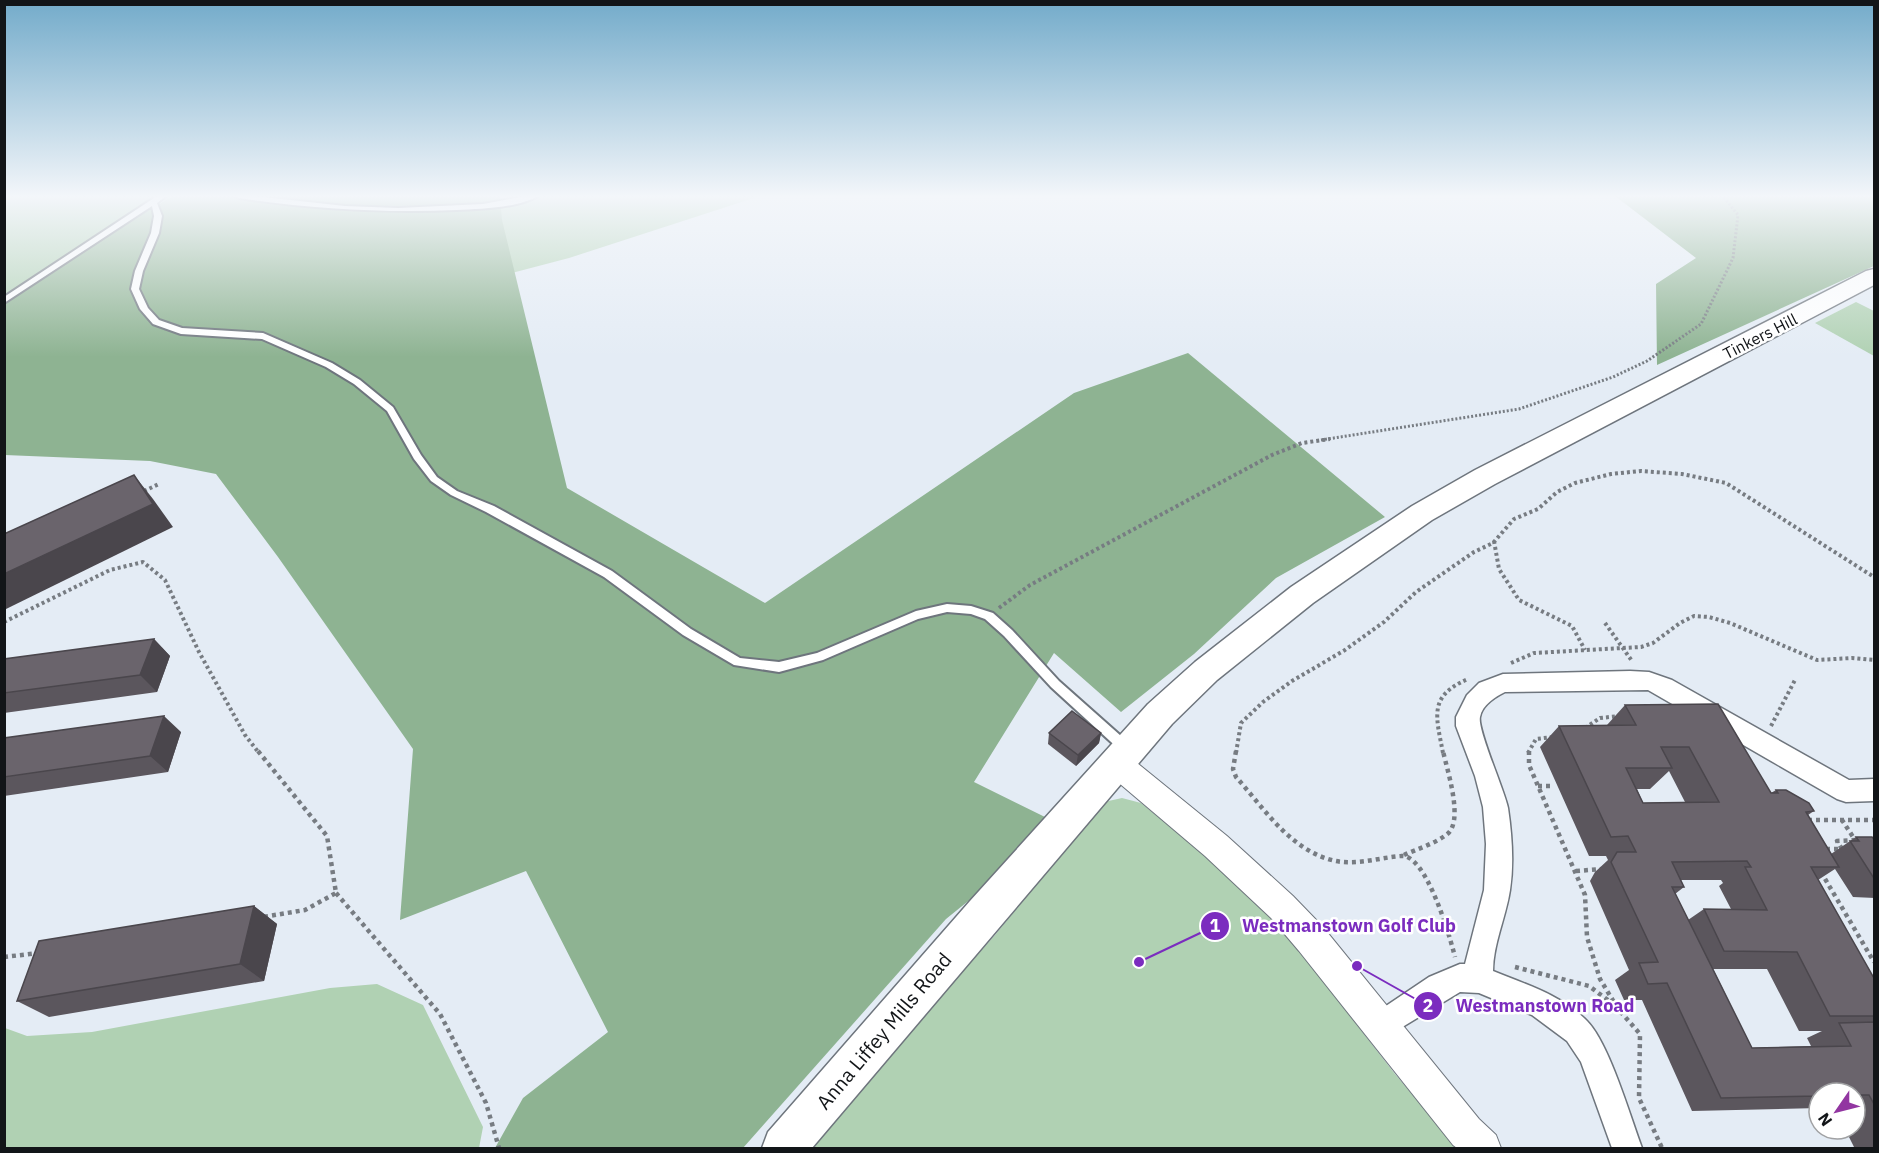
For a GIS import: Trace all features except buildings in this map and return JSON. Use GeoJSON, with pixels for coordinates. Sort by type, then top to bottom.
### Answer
{"type":"FeatureCollection","features":[{"type":"Feature","properties":{"kind":"main road","name":"Tinkers Hill"},"geometry":{"type":"LineString","coordinates":[[1122,756],[1160,714],[1206,671],[1311,589],[1422,513],[1485,477],[1875,276]]}},
{"type":"Feature","properties":{"kind":"main road","name":"Anna Liffey Mills Road"},"geometry":{"type":"LineString","coordinates":[[784,1149],[1122,756]]}},
{"type":"Feature","properties":{"kind":"street"},"geometry":{"type":"LineString","coordinates":[[1473,972],[1497,890],[1499,844],[1492,797],[1468,726],[1470,710],[1481,694],[1494,685],[1523,682],[1649,681],[1664,687],[1846,791],[1875,790]]}},
{"type":"Feature","properties":{"kind":"street"},"geometry":{"type":"LineString","coordinates":[[1122,756],[1282,907],[1311,939],[1482,1149]]}},
{"type":"Feature","properties":{"kind":"street"},"geometry":{"type":"LineString","coordinates":[[1380,1026],[1439,987],[1473,972],[1542,1005],[1576,1031],[1592,1054],[1627,1149]]}},
{"type":"Feature","properties":{"kind":"lane"},"geometry":{"type":"LineString","coordinates":[[4,301],[81,250]]}},
{"type":"Feature","properties":{"kind":"lane"},"geometry":{"type":"LineString","coordinates":[[148,250],[139,271],[135,289],[144,309],[156,322],[181,332],[263,336],[329,365],[357,382],[390,409],[417,457],[434,479],[453,493],[490,509],[608,574],[687,632],[738,662],[779,667],[819,657],[916,615],[947,608],[971,610],[989,616],[1087,715],[1122,756]]}},
{"type":"Feature","properties":{"kind":"path"},"geometry":{"type":"LineString","coordinates":[[989,616],[1030,585],[1272,455],[1302,443],[1520,409],[1613,377],[1647,361],[1701,324],[1732,258],[1733,250]]}},
{"type":"Feature","properties":{"kind":"path"},"geometry":{"type":"LineString","coordinates":[[1662,1149],[1639,1098],[1640,1034],[1618,1009],[1589,986],[1473,972],[1453,950],[1449,933],[1424,873],[1414,860],[1404,855],[1371,862],[1328,859],[1307,849],[1283,832],[1260,802],[1236,777],[1233,769],[1241,723],[1263,702],[1312,668],[1364,638],[1396,613],[1416,592],[1494,541],[1514,519],[1538,509],[1557,492],[1575,483],[1611,474],[1641,471],[1682,474],[1707,478],[1739,490],[1778,518],[1875,577]]}},
{"type":"Feature","properties":{"kind":"path"},"geometry":{"type":"LineString","coordinates":[[139,493],[159,484]]}},
{"type":"Feature","properties":{"kind":"path"},"geometry":{"type":"LineString","coordinates":[[1494,541],[1499,569],[1519,600],[1572,626],[1585,650]]}},
{"type":"Feature","properties":{"kind":"path"},"geometry":{"type":"LineString","coordinates":[[4,622],[110,570],[143,561],[165,580],[199,652],[245,735],[327,836],[336,892],[440,1014],[486,1102],[499,1149]]}},
{"type":"Feature","properties":{"kind":"path"},"geometry":{"type":"LineString","coordinates":[[1762,743],[1795,680]]}},
{"type":"Feature","properties":{"kind":"path"},"geometry":{"type":"LineString","coordinates":[[1578,734],[1600,718],[1629,716]]}},
{"type":"Feature","properties":{"kind":"path"},"geometry":{"type":"LineString","coordinates":[[1564,737],[1536,739],[1528,753],[1529,765],[1585,895],[1590,953],[1600,979],[1618,1009]]}},
{"type":"Feature","properties":{"kind":"path"},"geometry":{"type":"LineString","coordinates":[[1538,786],[1553,786]]}},
{"type":"Feature","properties":{"kind":"path"},"geometry":{"type":"LineString","coordinates":[[1799,819],[1875,820]]}},
{"type":"Feature","properties":{"kind":"path"},"geometry":{"type":"LineString","coordinates":[[1842,820],[1855,840]]}},
{"type":"Feature","properties":{"kind":"path"},"geometry":{"type":"LineString","coordinates":[[1819,849],[1842,849],[1837,841],[1865,840]]}},
{"type":"Feature","properties":{"kind":"path"},"geometry":{"type":"LineString","coordinates":[[1576,871],[1608,868]]}},
{"type":"Feature","properties":{"kind":"path"},"geometry":{"type":"LineString","coordinates":[[1820,870],[1875,962]]}},
{"type":"Feature","properties":{"kind":"path"},"geometry":{"type":"LineString","coordinates":[[258,917],[304,910],[336,892]]}},
{"type":"Feature","properties":{"kind":"path"},"geometry":{"type":"LineString","coordinates":[[1453,950],[1473,972]]}},
{"type":"Feature","properties":{"kind":"path"},"geometry":{"type":"LineString","coordinates":[[4,957],[47,952]]}},
{"type":"Feature","properties":{"kind":"green space"},"geometry":{"type":"Polygon","coordinates":[[[5,250],[85,250],[5,303],[5,250]]]}},
{"type":"Feature","properties":{"kind":"green space"},"geometry":{"type":"Polygon","coordinates":[[[85,250],[509,250],[567,488],[765,603],[1074,393],[1188,353],[1385,517],[1276,578],[1194,654],[1121,712],[1054,653],[974,782],[1045,817],[972,898],[946,919],[743,1148],[495,1148],[523,1098],[608,1032],[526,871],[400,920],[413,749],[278,557],[216,474],[150,461],[5,455],[5,303],[85,250]]]}},
{"type":"Feature","properties":{"kind":"green space"},"geometry":{"type":"Polygon","coordinates":[[[501,250],[594,250],[569,258],[508,274],[501,250]]]}},
{"type":"Feature","properties":{"kind":"green space"},"geometry":{"type":"Polygon","coordinates":[[[1685,250],[1874,250],[1874,266],[1657,365],[1656,284],[1696,258],[1685,250]]]}},
{"type":"Feature","properties":{"kind":"green space"},"geometry":{"type":"Polygon","coordinates":[[[1856,302],[1874,311],[1874,356],[1815,323],[1856,302]]]}},
{"type":"Feature","properties":{"kind":"green space"},"geometry":{"type":"Polygon","coordinates":[[[1122,798],[1141,803],[1220,867],[1255,899],[1288,936],[1395,1074],[1458,1148],[805,1148],[995,935],[1104,802],[1122,798]]]}},
{"type":"Feature","properties":{"kind":"green space"},"geometry":{"type":"Polygon","coordinates":[[[377,984],[423,1005],[483,1127],[479,1148],[5,1148],[5,1028],[27,1036],[92,1032],[330,988],[377,984]]]}},
{"type":"Feature","properties":{"kind":"place","name":"Westmanstown Golf Club"},"geometry":{"type":"Point","coordinates":[1139,962]}},
{"type":"Feature","properties":{"kind":"place","name":"Westmanstown Road"},"geometry":{"type":"Point","coordinates":[1357,966]}}]}
